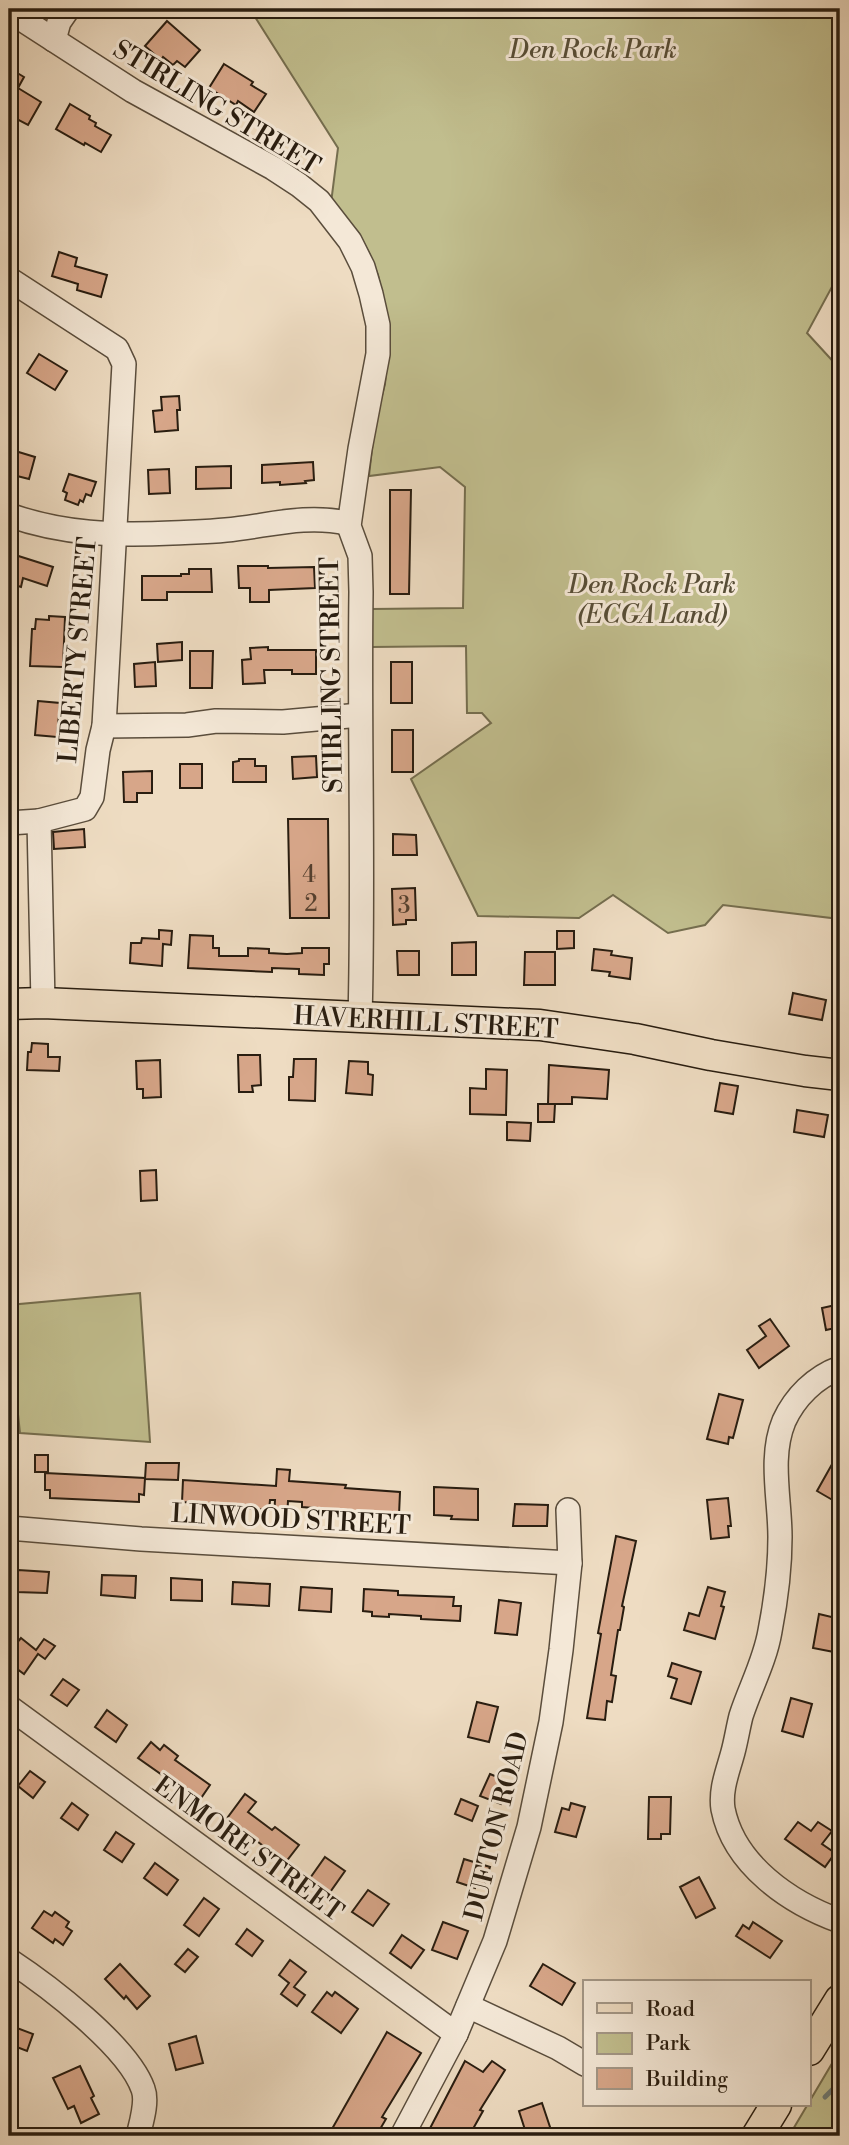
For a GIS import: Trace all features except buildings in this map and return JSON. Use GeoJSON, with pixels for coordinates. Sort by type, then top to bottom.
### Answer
{"type":"FeatureCollection","features":[{"type":"Feature","properties":{"kind":"main road","name":"HAVERHILL STREET"},"geometry":{"type":"LineString","coordinates":[[9,1004],[43,1003],[540,1025],[840,1075]]}},
{"type":"Feature","properties":{"kind":"main road"},"geometry":{"type":"LineString","coordinates":[[810,2048],[840,2000]]}},
{"type":"Feature","properties":{"kind":"main road"},"geometry":{"type":"LineString","coordinates":[[757,2136],[775,2106]]}},
{"type":"Feature","properties":{"kind":"street"},"geometry":{"type":"LineString","coordinates":[[54,40],[59,22],[68,9]]}},
{"type":"Feature","properties":{"kind":"street","name":"STIRLING STREET"},"geometry":{"type":"LineString","coordinates":[[9,11],[133,91],[299,185],[319,201],[350,241],[363,267],[378,325],[378,354],[349,526],[360,556],[363,915],[360,1018]]}},
{"type":"Feature","properties":{"kind":"street","name":"LIBERTY STREET"},"geometry":{"type":"LineString","coordinates":[[9,279],[117,349],[124,364],[104,726],[92,797],[85,809],[39,821]]}},
{"type":"Feature","properties":{"kind":"street"},"geometry":{"type":"LineString","coordinates":[[9,515],[81,533],[115,535],[225,530],[325,518],[347,523],[349,526]]}},
{"type":"Feature","properties":{"kind":"street"},"geometry":{"type":"LineString","coordinates":[[104,726],[187,725],[216,721],[283,722],[360,715]]}},
{"type":"Feature","properties":{"kind":"street"},"geometry":{"type":"LineString","coordinates":[[9,823],[39,821],[43,1003]]}},
{"type":"Feature","properties":{"kind":"street"},"geometry":{"type":"LineString","coordinates":[[840,1368],[813,1383],[794,1403],[783,1423],[776,1475],[780,1534],[775,1604],[768,1643],[741,1716],[723,1785],[723,1807],[727,1824],[741,1852],[766,1879],[794,1898],[840,1922]]}},
{"type":"Feature","properties":{"kind":"street","name":"DUFTON ROAD"},"geometry":{"type":"LineString","coordinates":[[402,2136],[456,2034],[495,1941],[529,1827],[551,1722],[570,1563],[568,1510]]}},
{"type":"Feature","properties":{"kind":"street","name":"LINWOOD STREET"},"geometry":{"type":"LineString","coordinates":[[9,1528],[154,1540],[570,1563]]}},
{"type":"Feature","properties":{"kind":"street","name":"ENMORE STREET"},"geometry":{"type":"LineString","coordinates":[[9,1707],[456,2034]]}},
{"type":"Feature","properties":{"kind":"street"},"geometry":{"type":"LineString","coordinates":[[9,1959],[84,2017],[128,2062],[144,2090],[143,2115],[138,2136]]}},
{"type":"Feature","properties":{"kind":"street"},"geometry":{"type":"LineString","coordinates":[[468,2006],[558,2048],[583,2063]]}},
{"type":"Feature","properties":{"kind":"green space","name":"Den Rock Park (ECGA Land)"},"geometry":{"type":"Polygon","coordinates":[[[250,9],[840,9],[840,272],[807,333],[840,369],[840,919],[723,905],[705,925],[668,933],[613,895],[579,918],[478,916],[411,779],[491,723],[482,713],[467,713],[466,646],[372,647],[372,609],[463,608],[465,487],[440,467],[369,476],[375,422],[385,384],[387,361],[385,308],[378,275],[358,232],[331,203],[338,148],[250,9]]]}},
{"type":"Feature","properties":{"kind":"green space"},"geometry":{"type":"Polygon","coordinates":[[[140,1293],[150,1442],[20,1433],[9,1305],[140,1293]]]}},
{"type":"Feature","properties":{"kind":"green space"},"geometry":{"type":"Polygon","coordinates":[[[840,2050],[840,2136],[789,2136],[807,2106],[810,2106],[810,2101],[840,2050]]]}},
{"type":"Feature","properties":{"kind":"waterway"},"geometry":{"type":"LineString","coordinates":[[825,2097],[840,2082]]}},
{"type":"Feature","properties":{"kind":"park label","name":"Den Rock Park"},"geometry":{"type":"Point","coordinates":[593,49]}}]}
